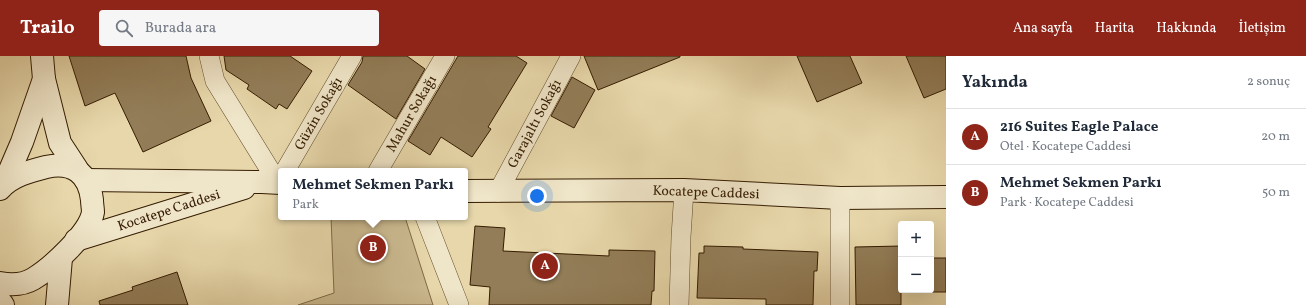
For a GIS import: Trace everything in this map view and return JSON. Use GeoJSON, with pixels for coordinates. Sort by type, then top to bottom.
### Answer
{"type":"FeatureCollection","features":[{"type":"Feature","properties":{"kind":"street"},"geometry":{"type":"LineString","coordinates":[[0,283],[14,285],[32,280],[61,258],[85,231],[93,212],[91,193],[60,143],[44,79],[42,56]]}},
{"type":"Feature","properties":{"kind":"street"},"geometry":{"type":"LineString","coordinates":[[209,56],[215,81],[278,179]]}},
{"type":"Feature","properties":{"kind":"street","name":"Güzin Sokağı"},"geometry":{"type":"LineString","coordinates":[[285,168],[352,56]]}},
{"type":"Feature","properties":{"kind":"street","name":"Mahur Sokağı"},"geometry":{"type":"LineString","coordinates":[[380,168],[445,56]]}},
{"type":"Feature","properties":{"kind":"street","name":"Garajaltı Sokağı"},"geometry":{"type":"LineString","coordinates":[[498,192],[571,56]]}},
{"type":"Feature","properties":{"kind":"street"},"geometry":{"type":"LineString","coordinates":[[2,186],[22,142],[44,79]]}},
{"type":"Feature","properties":{"kind":"street","name":"Kocatepe Caddesi"},"geometry":{"type":"LineString","coordinates":[[2,186],[27,171],[55,165],[66,165],[81,175],[278,179]]}},
{"type":"Feature","properties":{"kind":"street","name":"Kocatepe Caddesi"},"geometry":{"type":"LineString","coordinates":[[76,240],[278,179]]}},
{"type":"Feature","properties":{"kind":"street"},"geometry":{"type":"LineString","coordinates":[[678,305],[684,190]]}},
{"type":"Feature","properties":{"kind":"street","name":"Kocatepe Caddesi"},"geometry":{"type":"LineString","coordinates":[[468,191],[684,190],[840,198],[946,197]]}},
{"type":"Feature","properties":{"kind":"street"},"geometry":{"type":"LineString","coordinates":[[840,198],[840,305]]}},
{"type":"Feature","properties":{"kind":"street"},"geometry":{"type":"LineString","coordinates":[[426,220],[459,305]]}},
{"type":"Feature","properties":{"kind":"street"},"geometry":{"type":"LineString","coordinates":[[58,305],[61,258]]}},
{"type":"Feature","properties":{"kind":"street"},"geometry":{"type":"LineString","coordinates":[[0,301],[2,305]]}},
{"type":"Feature","properties":{"kind":"shaded area"},"geometry":{"type":"Polygon","coordinates":[[[331,220],[406,220],[433,305],[298,305],[334,293],[331,220]]]}},
{"type":"Feature","properties":{"kind":"building"},"geometry":{"type":"Polygon","coordinates":[[[69,56],[186,56],[191,78],[211,121],[143,152],[115,93],[85,106],[69,56]]]}},
{"type":"Feature","properties":{"kind":"building"},"geometry":{"type":"Polygon","coordinates":[[[224,56],[290,56],[312,71],[287,109],[279,104],[276,109],[247,89],[249,85],[226,70],[224,56]]]}},
{"type":"Feature","properties":{"kind":"building"},"geometry":{"type":"Polygon","coordinates":[[[363,56],[407,56],[425,69],[396,119],[348,85],[362,62],[363,56]]]}},
{"type":"Feature","properties":{"kind":"building"},"geometry":{"type":"Polygon","coordinates":[[[458,56],[516,56],[527,63],[488,127],[491,129],[472,157],[441,137],[430,155],[408,141],[458,56]]]}},
{"type":"Feature","properties":{"kind":"building"},"geometry":{"type":"Polygon","coordinates":[[[584,56],[680,56],[680,57],[598,90],[584,56]]]}},
{"type":"Feature","properties":{"kind":"building"},"geometry":{"type":"Polygon","coordinates":[[[797,56],[850,56],[862,83],[817,102],[797,56]]]}},
{"type":"Feature","properties":{"kind":"building"},"geometry":{"type":"Polygon","coordinates":[[[906,56],[946,56],[946,89],[924,98],[906,56]]]}},
{"type":"Feature","properties":{"kind":"building"},"geometry":{"type":"Polygon","coordinates":[[[572,77],[595,90],[574,128],[551,116],[572,77]]]}},
{"type":"Feature","properties":{"kind":"building"},"geometry":{"type":"Polygon","coordinates":[[[475,226],[505,228],[503,251],[609,256],[609,250],[655,251],[654,291],[652,291],[651,305],[489,305],[490,287],[470,285],[475,226]]]}},
{"type":"Feature","properties":{"kind":"building"},"geometry":{"type":"Polygon","coordinates":[[[704,246],[818,252],[817,271],[814,271],[813,305],[766,305],[766,299],[697,298],[699,253],[704,253],[704,246]]]}},
{"type":"Feature","properties":{"kind":"building"},"geometry":{"type":"Polygon","coordinates":[[[898,246],[898,293],[901,293],[901,305],[856,305],[855,247],[898,246]]]}},
{"type":"Feature","properties":{"kind":"building"},"geometry":{"type":"Polygon","coordinates":[[[934,258],[946,258],[946,292],[934,292],[934,258]]]}},
{"type":"Feature","properties":{"kind":"building"},"geometry":{"type":"Polygon","coordinates":[[[177,272],[188,305],[100,305],[99,301],[133,290],[132,287],[177,272]]]}},
{"type":"Feature","properties":{"kind":"place","name":"Mehmet Sekmen Parkı"},"geometry":{"type":"Point","coordinates":[373,248]}},
{"type":"Feature","properties":{"kind":"place","name":"216 Suites Eagle Palace"},"geometry":{"type":"Point","coordinates":[545,266]}}]}
